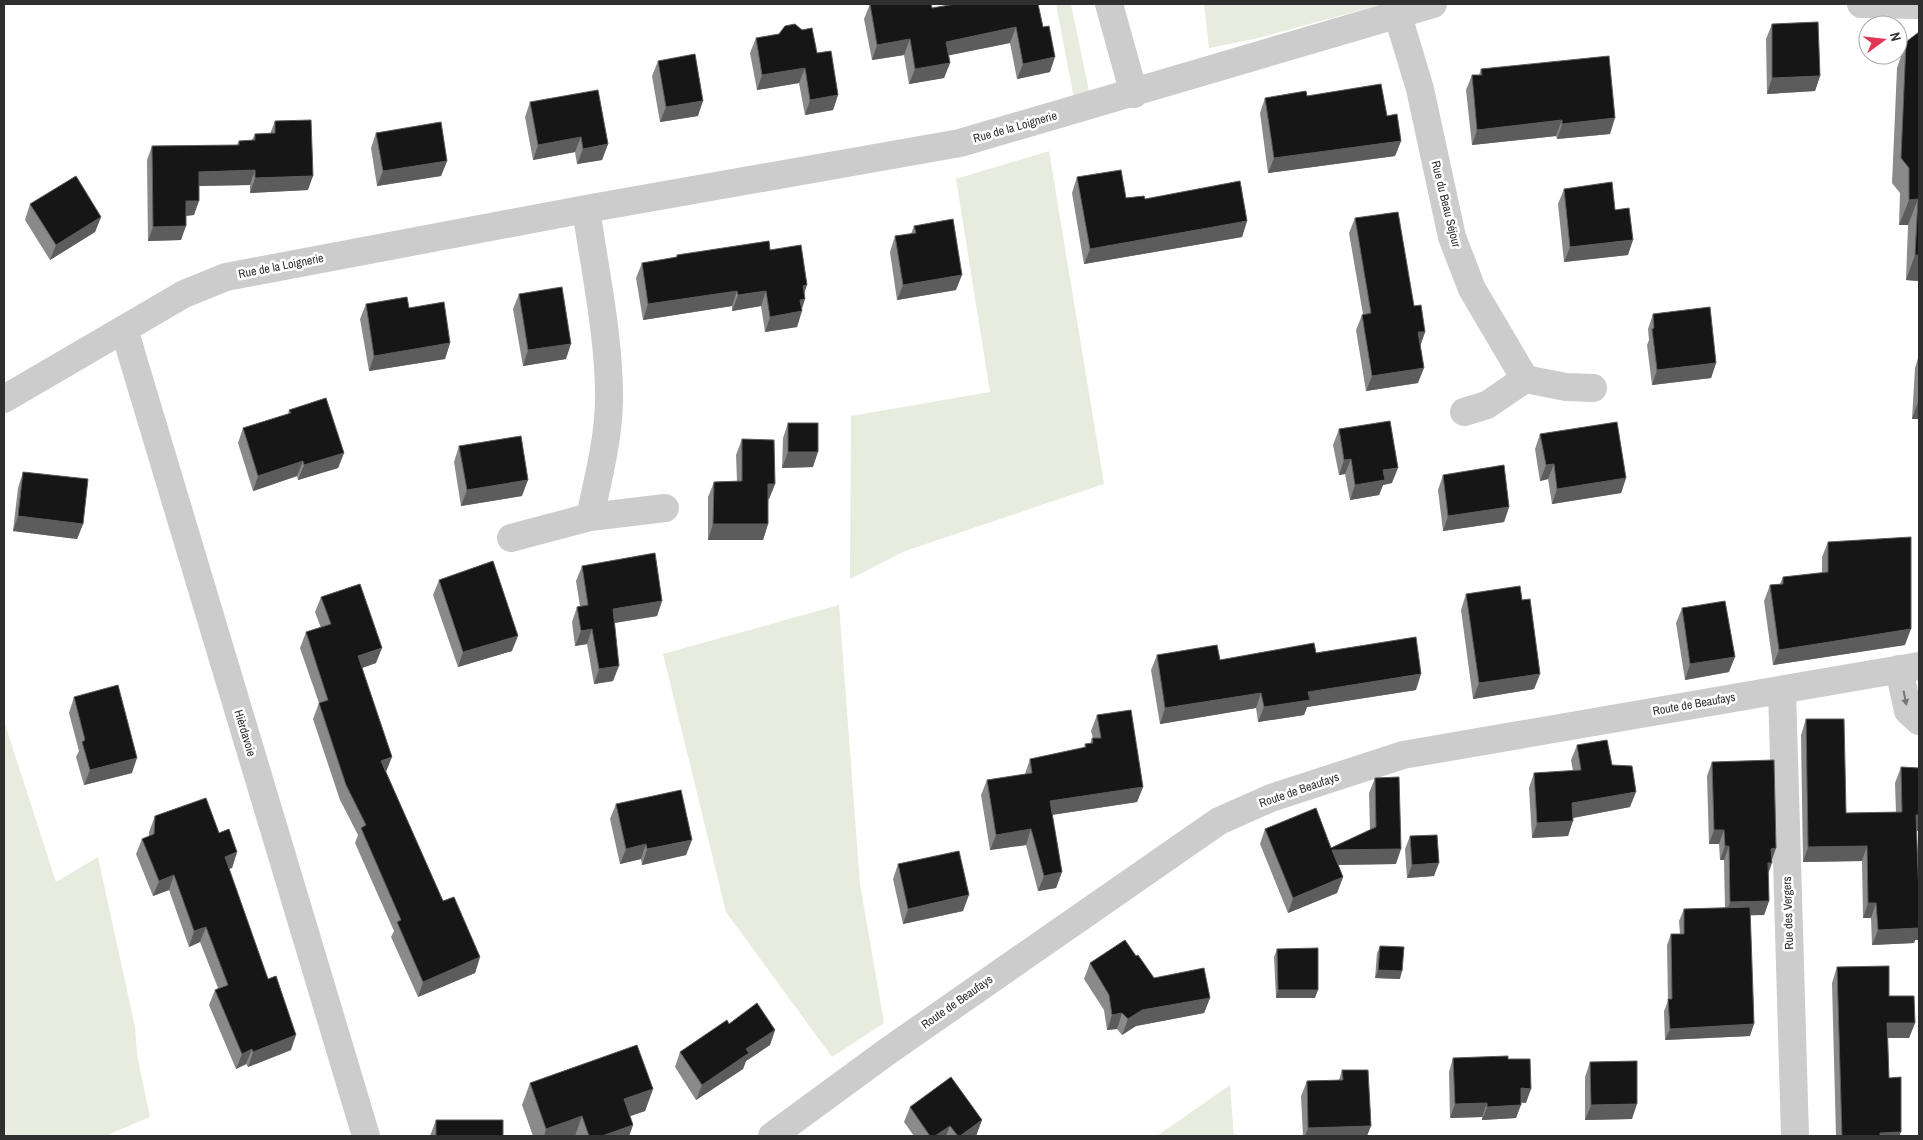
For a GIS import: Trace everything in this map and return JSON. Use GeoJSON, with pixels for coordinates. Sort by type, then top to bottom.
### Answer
{"type":"FeatureCollection","features":[{"type":"Feature","properties":{"kind":"street"},"geometry":{"type":"LineString","coordinates":[[1109,4],[1134,94]]}},
{"type":"Feature","properties":{"kind":"street","name":"Rue de la Loignerie"},"geometry":{"type":"LineString","coordinates":[[4,399],[184,294],[226,277],[586,209],[960,143],[1134,94],[1433,4]]}},
{"type":"Feature","properties":{"kind":"street"},"geometry":{"type":"LineString","coordinates":[[1861,4],[1919,5]]}},
{"type":"Feature","properties":{"kind":"street","name":"Rue du Beau Séjour"},"geometry":{"type":"LineString","coordinates":[[1398,16],[1420,89],[1452,237],[1472,289],[1525,379]]}},
{"type":"Feature","properties":{"kind":"street"},"geometry":{"type":"LineString","coordinates":[[586,209],[605,344],[609,403],[602,456],[590,516]]}},
{"type":"Feature","properties":{"kind":"street","name":"Hièrdavoie"},"geometry":{"type":"LineString","coordinates":[[124,329],[366,1136]]}},
{"type":"Feature","properties":{"kind":"street"},"geometry":{"type":"LineString","coordinates":[[1464,412],[1487,405],[1525,379],[1566,387],[1593,388]]}},
{"type":"Feature","properties":{"kind":"street"},"geometry":{"type":"LineString","coordinates":[[511,538],[590,516],[665,508]]}},
{"type":"Feature","properties":{"kind":"street"},"geometry":{"type":"LineString","coordinates":[[1909,668],[1908,711],[1919,721]]}},
{"type":"Feature","properties":{"kind":"street","name":"Route de Beaufays"},"geometry":{"type":"LineString","coordinates":[[772,1136],[888,1050],[1219,821],[1271,798],[1403,755],[1909,668]]}},
{"type":"Feature","properties":{"kind":"street","name":"Rue des Vergers"},"geometry":{"type":"LineString","coordinates":[[1782,690],[1795,1136]]}},
{"type":"Feature","properties":{"kind":"shaded area"},"geometry":{"type":"Polygon","coordinates":[[[1056,4],[1071,4],[1089,91],[1074,99],[1056,4]]]}},
{"type":"Feature","properties":{"kind":"shaded area"},"geometry":{"type":"Polygon","coordinates":[[[1204,4],[1384,4],[1254,39],[1209,48],[1204,4]]]}},
{"type":"Feature","properties":{"kind":"shaded area"},"geometry":{"type":"Polygon","coordinates":[[[1049,151],[1104,484],[905,551],[850,579],[851,416],[990,392],[956,179],[1049,151]]]}},
{"type":"Feature","properties":{"kind":"shaded area"},"geometry":{"type":"Polygon","coordinates":[[[839,605],[860,884],[884,1023],[832,1057],[726,912],[663,654],[839,605]]]}},
{"type":"Feature","properties":{"kind":"shaded area"},"geometry":{"type":"Polygon","coordinates":[[[4,721],[56,882],[98,857],[135,1027],[137,1055],[150,1117],[105,1136],[4,1136],[4,721]]]}},
{"type":"Feature","properties":{"kind":"shaded area"},"geometry":{"type":"Polygon","coordinates":[[[1230,1085],[1234,1136],[1157,1136],[1230,1085]]]}},
{"type":"Feature","properties":{"kind":"building"},"geometry":{"type":"Polygon","coordinates":[[[870,4],[931,4],[932,8],[955,4],[1038,4],[1043,27],[1049,26],[1055,57],[1023,64],[1016,27],[946,42],[950,63],[915,69],[910,39],[877,45],[870,4]]]}},
{"type":"Feature","properties":{"kind":"building"},"geometry":{"type":"Polygon","coordinates":[[[1818,22],[1820,76],[1772,78],[1772,24],[1818,22]]]}},
{"type":"Feature","properties":{"kind":"building"},"geometry":{"type":"Polygon","coordinates":[[[795,24],[802,30],[812,28],[817,53],[831,51],[838,95],[810,100],[805,68],[762,75],[756,38],[779,34],[785,26],[795,24]]]}},
{"type":"Feature","properties":{"kind":"building"},"geometry":{"type":"Polygon","coordinates":[[[1919,32],[1919,255],[1915,255],[1918,199],[1909,200],[1909,168],[1901,158],[1905,65],[1908,65],[1908,40],[1919,32]]]}},
{"type":"Feature","properties":{"kind":"building"},"geometry":{"type":"Polygon","coordinates":[[[695,54],[703,101],[666,107],[658,61],[695,54]]]}},
{"type":"Feature","properties":{"kind":"building"},"geometry":{"type":"Polygon","coordinates":[[[1609,56],[1615,118],[1562,124],[1562,120],[1477,130],[1472,75],[1482,75],[1481,69],[1609,56]]]}},
{"type":"Feature","properties":{"kind":"building"},"geometry":{"type":"Polygon","coordinates":[[[1381,84],[1387,116],[1397,114],[1401,141],[1274,158],[1265,98],[1306,91],[1307,96],[1381,84]]]}},
{"type":"Feature","properties":{"kind":"building"},"geometry":{"type":"Polygon","coordinates":[[[598,90],[608,144],[583,149],[581,137],[538,145],[530,102],[598,90]]]}},
{"type":"Feature","properties":{"kind":"building"},"geometry":{"type":"Polygon","coordinates":[[[311,120],[313,176],[255,178],[255,170],[199,172],[199,201],[186,201],[186,226],[153,227],[152,146],[239,145],[239,141],[255,140],[255,134],[275,133],[275,121],[311,120]]]}},
{"type":"Feature","properties":{"kind":"building"},"geometry":{"type":"Polygon","coordinates":[[[441,122],[447,161],[383,171],[376,133],[441,122]]]}},
{"type":"Feature","properties":{"kind":"building"},"geometry":{"type":"Polygon","coordinates":[[[1121,170],[1126,198],[1144,196],[1145,199],[1240,181],[1247,221],[1090,249],[1077,177],[1121,170]]]}},
{"type":"Feature","properties":{"kind":"building"},"geometry":{"type":"Polygon","coordinates":[[[76,176],[101,217],[56,245],[30,204],[76,176]]]}},
{"type":"Feature","properties":{"kind":"building"},"geometry":{"type":"Polygon","coordinates":[[[1612,182],[1615,210],[1629,208],[1633,240],[1570,247],[1564,189],[1612,182]]]}},
{"type":"Feature","properties":{"kind":"building"},"geometry":{"type":"Polygon","coordinates":[[[1398,212],[1414,306],[1421,305],[1425,332],[1418,332],[1424,368],[1372,376],[1362,315],[1371,313],[1355,218],[1398,212]]]}},
{"type":"Feature","properties":{"kind":"building"},"geometry":{"type":"Polygon","coordinates":[[[953,219],[962,275],[903,285],[895,236],[916,233],[914,226],[953,219]]]}},
{"type":"Feature","properties":{"kind":"building"},"geometry":{"type":"Polygon","coordinates":[[[769,241],[770,250],[801,245],[807,285],[803,286],[805,299],[800,300],[802,311],[770,317],[766,291],[738,295],[737,291],[648,304],[642,263],[677,257],[677,255],[769,241]]]}},
{"type":"Feature","properties":{"kind":"building"},"geometry":{"type":"Polygon","coordinates":[[[562,287],[571,344],[528,350],[519,294],[562,287]]]}},
{"type":"Feature","properties":{"kind":"building"},"geometry":{"type":"Polygon","coordinates":[[[407,297],[409,308],[444,302],[450,343],[374,356],[366,304],[407,297]]]}},
{"type":"Feature","properties":{"kind":"building"},"geometry":{"type":"Polygon","coordinates":[[[1710,307],[1716,363],[1657,370],[1652,329],[1654,328],[1653,314],[1710,307]]]}},
{"type":"Feature","properties":{"kind":"building"},"geometry":{"type":"Polygon","coordinates":[[[326,398],[344,453],[304,465],[303,461],[258,476],[243,428],[291,413],[289,410],[326,398]]]}},
{"type":"Feature","properties":{"kind":"building"},"geometry":{"type":"Polygon","coordinates":[[[1390,421],[1398,468],[1383,470],[1385,480],[1355,485],[1351,459],[1344,460],[1339,429],[1390,421]]]}},
{"type":"Feature","properties":{"kind":"building"},"geometry":{"type":"Polygon","coordinates":[[[1617,422],[1626,478],[1557,489],[1554,464],[1546,465],[1540,434],[1617,422]]]}},
{"type":"Feature","properties":{"kind":"building"},"geometry":{"type":"Polygon","coordinates":[[[788,423],[818,423],[818,452],[788,452],[788,423]]]}},
{"type":"Feature","properties":{"kind":"building"},"geometry":{"type":"Polygon","coordinates":[[[521,436],[528,480],[467,490],[459,446],[521,436]]]}},
{"type":"Feature","properties":{"kind":"building"},"geometry":{"type":"Polygon","coordinates":[[[742,439],[774,440],[775,484],[768,484],[768,524],[713,524],[714,482],[742,481],[742,439]]]}},
{"type":"Feature","properties":{"kind":"building"},"geometry":{"type":"Polygon","coordinates":[[[1504,465],[1509,507],[1448,516],[1443,475],[1504,465]]]}},
{"type":"Feature","properties":{"kind":"building"},"geometry":{"type":"Polygon","coordinates":[[[23,472],[88,479],[83,524],[18,516],[23,472]]]}},
{"type":"Feature","properties":{"kind":"building"},"geometry":{"type":"Polygon","coordinates":[[[1911,537],[1911,629],[1779,650],[1770,585],[1783,584],[1783,577],[1828,572],[1828,542],[1911,537]]]}},
{"type":"Feature","properties":{"kind":"building"},"geometry":{"type":"Polygon","coordinates":[[[655,553],[662,601],[613,609],[619,666],[599,669],[592,629],[581,631],[577,607],[588,605],[582,566],[655,553]]]}},
{"type":"Feature","properties":{"kind":"building"},"geometry":{"type":"Polygon","coordinates":[[[493,561],[518,636],[463,652],[439,580],[493,561]]]}},
{"type":"Feature","properties":{"kind":"building"},"geometry":{"type":"Polygon","coordinates":[[[360,584],[382,648],[358,656],[392,757],[381,761],[443,901],[454,897],[480,957],[423,982],[397,922],[401,920],[361,828],[366,825],[346,785],[319,703],[328,700],[306,632],[331,624],[321,597],[360,584]]]}},
{"type":"Feature","properties":{"kind":"building"},"geometry":{"type":"Polygon","coordinates":[[[1520,586],[1522,600],[1530,599],[1540,674],[1479,683],[1466,594],[1520,586]]]}},
{"type":"Feature","properties":{"kind":"building"},"geometry":{"type":"Polygon","coordinates":[[[1725,601],[1735,657],[1690,664],[1682,608],[1725,601]]]}},
{"type":"Feature","properties":{"kind":"building"},"geometry":{"type":"Polygon","coordinates":[[[1416,637],[1421,674],[1308,692],[1310,700],[1264,707],[1261,693],[1165,708],[1157,655],[1217,645],[1220,660],[1314,643],[1316,653],[1416,637]]]}},
{"type":"Feature","properties":{"kind":"building"},"geometry":{"type":"Polygon","coordinates":[[[118,685],[137,758],[90,770],[82,742],[85,740],[74,697],[118,685]]]}},
{"type":"Feature","properties":{"kind":"building"},"geometry":{"type":"Polygon","coordinates":[[[1131,710],[1143,787],[1050,801],[1062,872],[1044,876],[1031,829],[996,835],[987,780],[1032,773],[1030,759],[1086,747],[1085,744],[1093,743],[1092,738],[1101,738],[1097,715],[1131,710]]]}},
{"type":"Feature","properties":{"kind":"building"},"geometry":{"type":"Polygon","coordinates":[[[1806,719],[1844,719],[1846,813],[1902,812],[1901,767],[1919,768],[1919,815],[1916,815],[1919,928],[1878,930],[1876,903],[1868,903],[1867,846],[1808,847],[1806,719]]]}},
{"type":"Feature","properties":{"kind":"building"},"geometry":{"type":"Polygon","coordinates":[[[1607,740],[1612,765],[1632,766],[1636,792],[1572,803],[1573,821],[1537,823],[1534,773],[1581,770],[1577,745],[1607,740]]]}},
{"type":"Feature","properties":{"kind":"building"},"geometry":{"type":"Polygon","coordinates":[[[1774,760],[1776,848],[1771,849],[1772,863],[1768,863],[1769,901],[1730,902],[1729,846],[1725,846],[1724,830],[1714,830],[1712,762],[1774,760]]]}},
{"type":"Feature","properties":{"kind":"building"},"geometry":{"type":"Polygon","coordinates":[[[1399,777],[1401,849],[1332,850],[1343,877],[1293,898],[1265,829],[1316,808],[1331,848],[1376,827],[1375,778],[1399,777]]]}},
{"type":"Feature","properties":{"kind":"building"},"geometry":{"type":"Polygon","coordinates":[[[681,790],[692,840],[647,849],[646,844],[626,849],[616,804],[681,790]]]}},
{"type":"Feature","properties":{"kind":"building"},"geometry":{"type":"Polygon","coordinates":[[[206,798],[219,833],[229,829],[237,852],[225,857],[268,979],[276,976],[296,1035],[253,1052],[252,1049],[242,1054],[215,990],[228,985],[206,927],[194,931],[174,875],[159,881],[142,839],[154,834],[155,816],[206,798]]]}},
{"type":"Feature","properties":{"kind":"building"},"geometry":{"type":"Polygon","coordinates":[[[1437,835],[1439,863],[1412,865],[1410,836],[1437,835]]]}},
{"type":"Feature","properties":{"kind":"building"},"geometry":{"type":"Polygon","coordinates":[[[959,851],[969,895],[908,909],[898,864],[959,851]]]}},
{"type":"Feature","properties":{"kind":"building"},"geometry":{"type":"Polygon","coordinates":[[[1750,907],[1754,1024],[1670,1029],[1668,999],[1672,999],[1671,934],[1684,934],[1684,909],[1750,907]]]}},
{"type":"Feature","properties":{"kind":"building"},"geometry":{"type":"Polygon","coordinates":[[[1125,940],[1154,978],[1204,968],[1210,998],[1142,1010],[1128,1019],[1122,1013],[1112,1015],[1109,995],[1090,963],[1125,940]]]}},
{"type":"Feature","properties":{"kind":"building"},"geometry":{"type":"Polygon","coordinates":[[[1380,946],[1404,947],[1402,971],[1378,970],[1380,946]]]}},
{"type":"Feature","properties":{"kind":"building"},"geometry":{"type":"Polygon","coordinates":[[[1318,948],[1318,990],[1278,990],[1277,949],[1318,948]]]}},
{"type":"Feature","properties":{"kind":"building"},"geometry":{"type":"Polygon","coordinates":[[[1889,966],[1889,996],[1914,996],[1915,1023],[1887,1023],[1889,1078],[1901,1077],[1901,1132],[1880,1133],[1880,1136],[1842,1136],[1837,967],[1889,966]]]}},
{"type":"Feature","properties":{"kind":"building"},"geometry":{"type":"Polygon","coordinates":[[[757,1003],[775,1030],[746,1049],[749,1053],[702,1085],[680,1052],[727,1020],[729,1024],[757,1003]]]}},
{"type":"Feature","properties":{"kind":"building"},"geometry":{"type":"Polygon","coordinates":[[[637,1045],[653,1089],[624,1099],[633,1125],[602,1136],[589,1136],[582,1116],[546,1129],[530,1083],[637,1045]]]}},
{"type":"Feature","properties":{"kind":"building"},"geometry":{"type":"Polygon","coordinates":[[[1508,1056],[1508,1059],[1530,1059],[1531,1089],[1521,1088],[1521,1105],[1487,1107],[1487,1103],[1455,1104],[1453,1058],[1508,1056]]]}},
{"type":"Feature","properties":{"kind":"building"},"geometry":{"type":"Polygon","coordinates":[[[1637,1061],[1637,1104],[1591,1105],[1590,1062],[1637,1061]]]}},
{"type":"Feature","properties":{"kind":"building"},"geometry":{"type":"Polygon","coordinates":[[[1342,1070],[1368,1070],[1371,1126],[1308,1128],[1307,1081],[1343,1080],[1342,1070]]]}},
{"type":"Feature","properties":{"kind":"building"},"geometry":{"type":"Polygon","coordinates":[[[951,1077],[982,1120],[960,1136],[950,1126],[935,1136],[930,1136],[910,1107],[951,1077]]]}},
{"type":"Feature","properties":{"kind":"building"},"geometry":{"type":"Polygon","coordinates":[[[436,1120],[503,1120],[503,1136],[436,1136],[436,1120]]]}}]}
